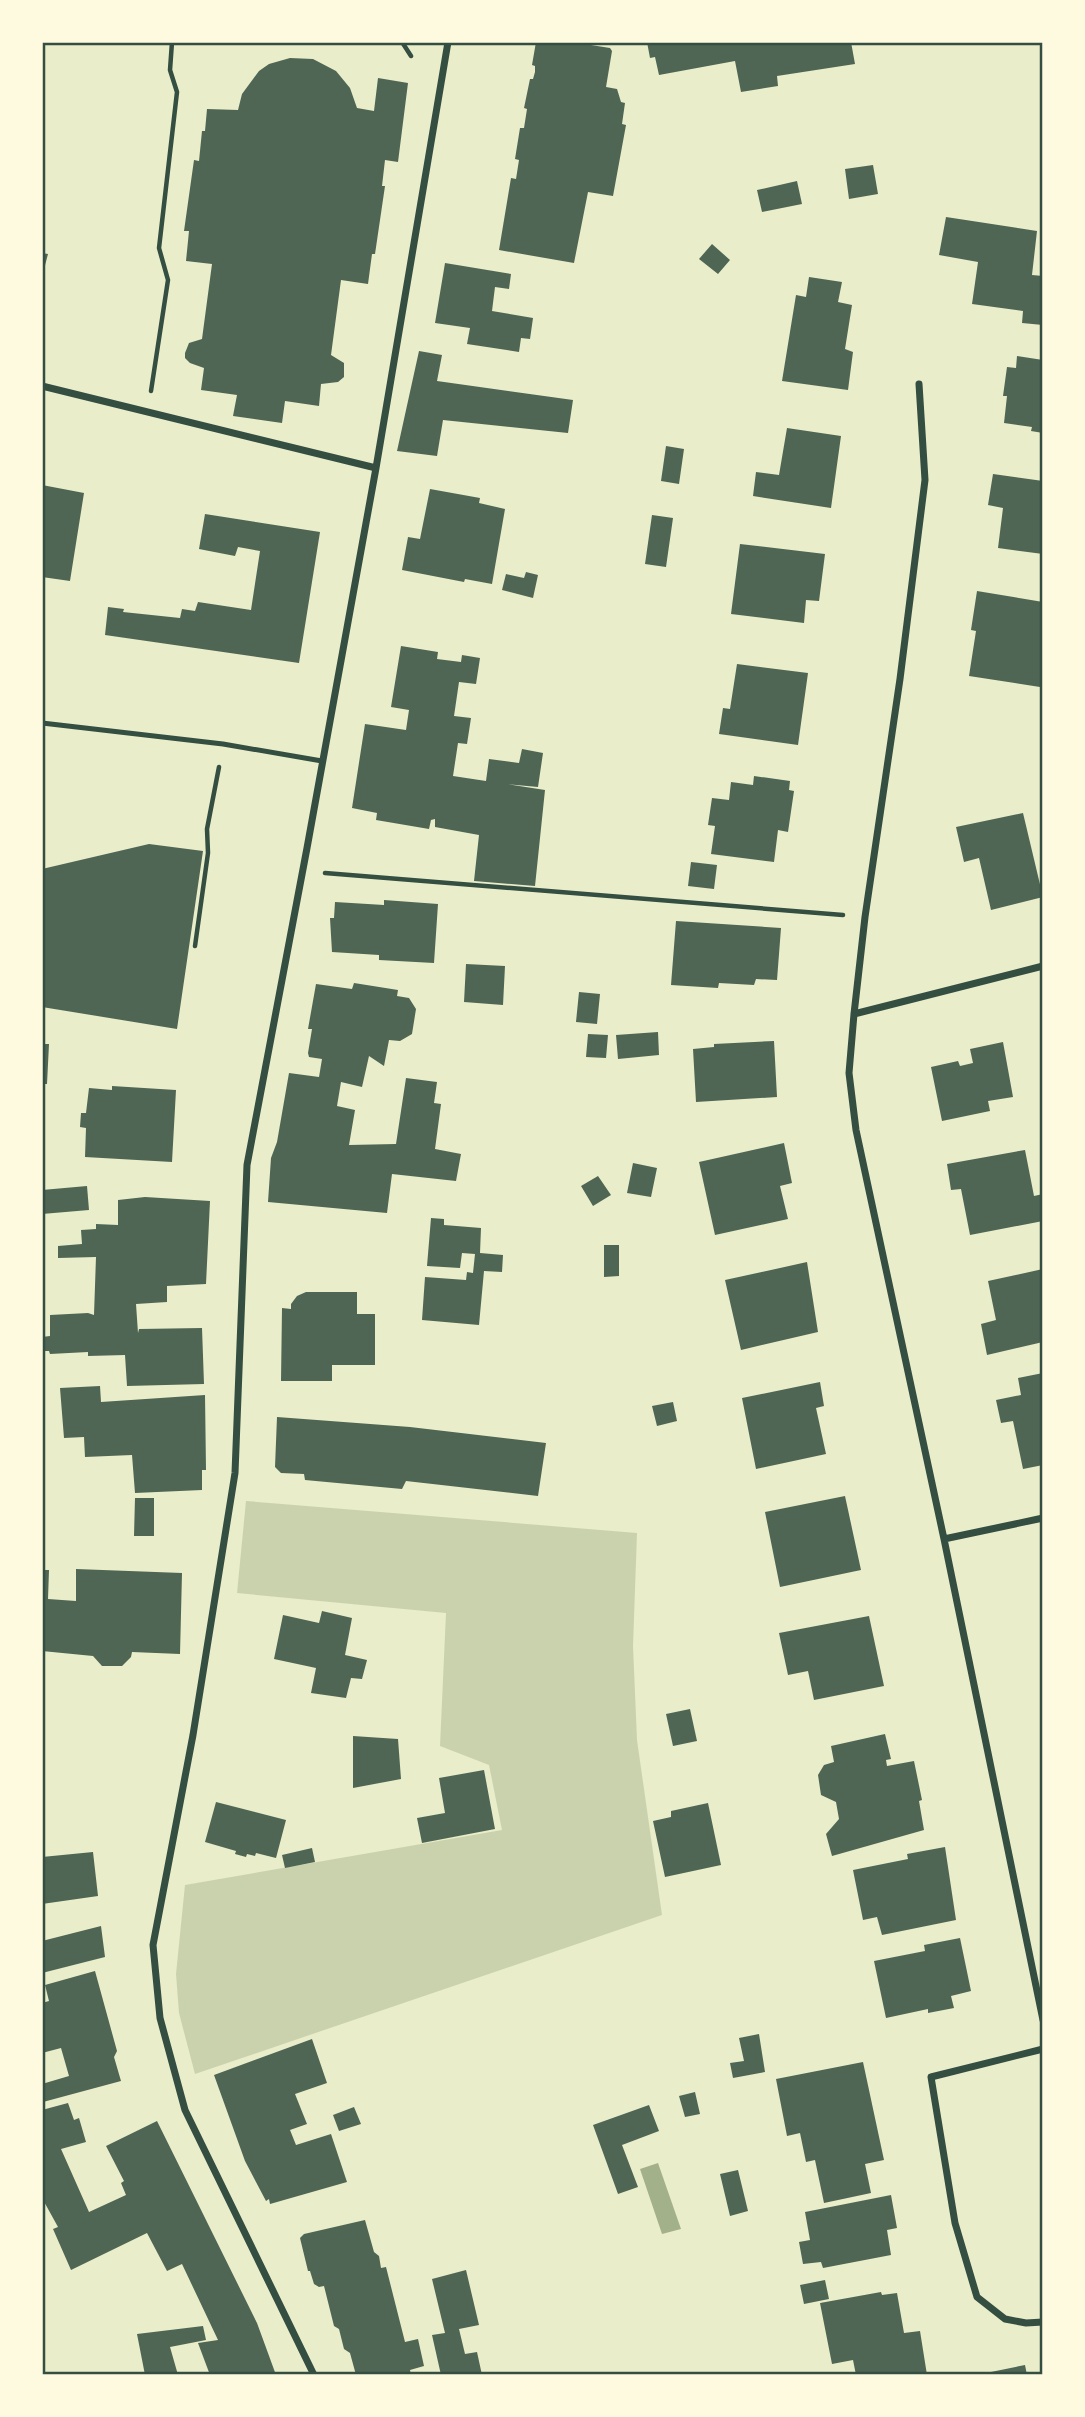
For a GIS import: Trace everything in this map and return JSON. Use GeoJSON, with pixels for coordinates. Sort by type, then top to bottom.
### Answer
{"type":"FeatureCollection","features":[{"type":"Feature","properties":{"kind":"street"},"geometry":{"type":"LineString","coordinates":[[314,2375],[185,2110],[160,2018],[153,1945],[192,1735],[235,1473],[247,1165],[376,468],[448,42]]}},
{"type":"Feature","properties":{"kind":"street"},"geometry":{"type":"LineString","coordinates":[[919,384],[925,480],[900,679],[865,917],[849,1073],[856,1130],[1043,2020]]}},
{"type":"Feature","properties":{"kind":"street"},"geometry":{"type":"LineString","coordinates":[[42,386],[376,468]]}},
{"type":"Feature","properties":{"kind":"street"},"geometry":{"type":"LineString","coordinates":[[854,1014],[1043,966]]}},
{"type":"Feature","properties":{"kind":"street"},"geometry":{"type":"LineString","coordinates":[[944,1539],[1043,1518]]}},
{"type":"Feature","properties":{"kind":"street"},"geometry":{"type":"LineString","coordinates":[[1043,2049],[931,2077],[956,2223],[977,2297],[1005,2319],[1026,2323],[1043,2322]]}},
{"type":"Feature","properties":{"kind":"lane"},"geometry":{"type":"LineString","coordinates":[[42,723],[223,744],[322,761]]}},
{"type":"Feature","properties":{"kind":"path"},"geometry":{"type":"LineString","coordinates":[[148,412],[168,280],[159,248],[177,92],[170,70],[173,42]]}},
{"type":"Feature","properties":{"kind":"path"},"geometry":{"type":"LineString","coordinates":[[402,42],[411,56]]}},
{"type":"Feature","properties":{"kind":"path"},"geometry":{"type":"LineString","coordinates":[[195,946],[208,853],[207,829],[223,744]]}},
{"type":"Feature","properties":{"kind":"path"},"geometry":{"type":"LineString","coordinates":[[303,871],[865,917]]}},
{"type":"Feature","properties":{"kind":"shaded area"},"geometry":{"type":"Polygon","coordinates":[[[246,1501],[637,1533],[633,1646],[637,1740],[662,1915],[195,2074],[179,2013],[176,1974],[185,1885],[502,1830],[489,1765],[440,1746],[446,1613],[237,1593],[246,1501]]]}},
{"type":"Feature","properties":{"kind":"shaded area"},"geometry":{"type":"Polygon","coordinates":[[[658,2163],[681,2229],[662,2234],[640,2169],[658,2163]]]}},
{"type":"Feature","properties":{"kind":"building"},"geometry":{"type":"Polygon","coordinates":[[[536,42],[572,42],[610,48],[612,51],[606,87],[617,89],[621,102],[625,103],[622,124],[626,125],[613,196],[588,192],[574,263],[499,250],[511,178],[516,179],[519,160],[515,159],[520,128],[524,128],[527,109],[524,108],[530,79],[533,79],[535,72],[535,66],[532,65],[536,42]]]}},
{"type":"Feature","properties":{"kind":"building"},"geometry":{"type":"Polygon","coordinates":[[[647,42],[851,42],[855,64],[777,76],[778,86],[741,92],[735,61],[659,75],[655,57],[650,58],[647,42]]]}},
{"type":"Feature","properties":{"kind":"building"},"geometry":{"type":"Polygon","coordinates":[[[290,58],[313,59],[336,71],[350,88],[357,108],[374,111],[378,78],[408,83],[398,162],[385,160],[382,186],[385,186],[368,284],[341,280],[331,355],[344,363],[344,377],[338,382],[321,384],[319,406],[285,401],[282,423],[233,416],[237,395],[201,390],[204,368],[190,363],[185,358],[185,353],[189,343],[202,339],[212,264],[186,261],[189,231],[184,231],[194,160],[199,161],[207,109],[238,110],[242,94],[259,71],[269,64],[290,58]]]}},
{"type":"Feature","properties":{"kind":"building"},"geometry":{"type":"Polygon","coordinates":[[[873,165],[878,194],[849,199],[845,169],[873,165]]]}},
{"type":"Feature","properties":{"kind":"building"},"geometry":{"type":"Polygon","coordinates":[[[797,181],[802,204],[762,212],[757,190],[797,181]]]}},
{"type":"Feature","properties":{"kind":"building"},"geometry":{"type":"Polygon","coordinates":[[[946,217],[1037,231],[1032,275],[1043,276],[1043,325],[1022,323],[1023,311],[972,304],[978,262],[939,255],[946,217]]]}},
{"type":"Feature","properties":{"kind":"building"},"geometry":{"type":"Polygon","coordinates":[[[712,244],[730,260],[718,274],[699,259],[712,244]]]}},
{"type":"Feature","properties":{"kind":"building"},"geometry":{"type":"Polygon","coordinates":[[[42,253],[48,254],[43,273],[42,273],[42,253]]]}},
{"type":"Feature","properties":{"kind":"building"},"geometry":{"type":"Polygon","coordinates":[[[445,263],[511,274],[509,289],[495,287],[492,311],[533,318],[530,339],[521,338],[519,352],[467,344],[470,328],[435,323],[445,263]]]}},
{"type":"Feature","properties":{"kind":"building"},"geometry":{"type":"Polygon","coordinates":[[[809,277],[842,282],[838,302],[852,305],[845,349],[853,352],[848,390],[782,381],[796,295],[806,297],[809,277]]]}},
{"type":"Feature","properties":{"kind":"building"},"geometry":{"type":"Polygon","coordinates":[[[419,351],[442,355],[437,381],[573,400],[568,433],[443,420],[437,456],[397,451],[419,351]]]}},
{"type":"Feature","properties":{"kind":"building"},"geometry":{"type":"Polygon","coordinates":[[[1017,356],[1043,360],[1043,433],[1031,431],[1032,427],[1004,423],[1007,396],[1003,396],[1007,367],[1016,368],[1017,356]]]}},
{"type":"Feature","properties":{"kind":"building"},"geometry":{"type":"Polygon","coordinates":[[[787,428],[841,436],[831,508],[753,496],[756,472],[779,475],[787,428]]]}},
{"type":"Feature","properties":{"kind":"building"},"geometry":{"type":"Polygon","coordinates":[[[666,446],[684,449],[679,484],[661,481],[666,446]]]}},
{"type":"Feature","properties":{"kind":"building"},"geometry":{"type":"Polygon","coordinates":[[[993,474],[1043,481],[1043,554],[998,548],[1003,508],[988,505],[993,474]]]}},
{"type":"Feature","properties":{"kind":"building"},"geometry":{"type":"Polygon","coordinates":[[[42,485],[84,493],[70,581],[42,577],[42,485]]]}},
{"type":"Feature","properties":{"kind":"building"},"geometry":{"type":"Polygon","coordinates":[[[430,489],[480,498],[479,503],[505,509],[492,584],[465,579],[464,582],[402,570],[408,537],[420,539],[430,489]]]}},
{"type":"Feature","properties":{"kind":"building"},"geometry":{"type":"Polygon","coordinates":[[[205,514],[320,532],[299,663],[105,635],[108,607],[124,609],[123,612],[180,618],[182,609],[195,611],[198,602],[251,610],[260,551],[238,547],[235,556],[199,549],[205,514]]]}},
{"type":"Feature","properties":{"kind":"building"},"geometry":{"type":"Polygon","coordinates":[[[652,515],[673,518],[666,567],[645,564],[652,515]]]}},
{"type":"Feature","properties":{"kind":"building"},"geometry":{"type":"Polygon","coordinates":[[[740,544],[825,554],[819,601],[806,600],[804,623],[731,614],[740,544]]]}},
{"type":"Feature","properties":{"kind":"building"},"geometry":{"type":"Polygon","coordinates":[[[526,572],[538,575],[533,598],[502,590],[506,574],[524,578],[526,572]]]}},
{"type":"Feature","properties":{"kind":"building"},"geometry":{"type":"Polygon","coordinates":[[[977,591],[1043,602],[1043,667],[1040,687],[969,676],[976,631],[971,630],[977,591]]]}},
{"type":"Feature","properties":{"kind":"building"},"geometry":{"type":"Polygon","coordinates":[[[401,646],[438,652],[437,659],[461,662],[462,655],[480,658],[476,684],[459,682],[454,716],[471,718],[467,744],[458,743],[453,776],[486,781],[489,759],[519,763],[522,749],[543,753],[538,787],[506,784],[545,790],[535,886],[474,881],[479,835],[435,827],[435,819],[431,820],[429,829],[376,820],[377,813],[352,808],[365,724],[406,730],[409,710],[391,707],[401,646]]]}},
{"type":"Feature","properties":{"kind":"building"},"geometry":{"type":"Polygon","coordinates":[[[737,664],[808,673],[798,745],[719,734],[723,708],[730,709],[737,664]]]}},
{"type":"Feature","properties":{"kind":"building"},"geometry":{"type":"Polygon","coordinates":[[[754,776],[790,781],[789,790],[794,791],[788,832],[778,830],[774,862],[711,854],[715,826],[708,825],[712,798],[729,800],[731,782],[753,785],[754,776]]]}},
{"type":"Feature","properties":{"kind":"building"},"geometry":{"type":"Polygon","coordinates":[[[1023,813],[1043,897],[991,910],[979,858],[964,862],[956,827],[1023,813]]]}},
{"type":"Feature","properties":{"kind":"building"},"geometry":{"type":"Polygon","coordinates":[[[149,844],[203,851],[177,1029],[42,1007],[42,869],[149,844]]]}},
{"type":"Feature","properties":{"kind":"building"},"geometry":{"type":"Polygon","coordinates":[[[691,862],[717,865],[714,889],[688,886],[691,862]]]}},
{"type":"Feature","properties":{"kind":"building"},"geometry":{"type":"Polygon","coordinates":[[[384,900],[438,904],[434,963],[379,960],[379,955],[332,952],[330,918],[334,918],[335,902],[384,905],[384,900]]]}},
{"type":"Feature","properties":{"kind":"building"},"geometry":{"type":"Polygon","coordinates":[[[676,921],[781,928],[777,980],[756,979],[754,985],[719,983],[718,988],[671,985],[676,921]]]}},
{"type":"Feature","properties":{"kind":"building"},"geometry":{"type":"Polygon","coordinates":[[[466,964],[505,966],[503,1005],[464,1002],[466,964]]]}},
{"type":"Feature","properties":{"kind":"building"},"geometry":{"type":"Polygon","coordinates":[[[354,983],[398,990],[397,996],[409,998],[416,1009],[412,1034],[400,1041],[389,1040],[384,1066],[369,1056],[362,1087],[341,1082],[337,1106],[355,1110],[349,1145],[396,1144],[406,1078],[437,1082],[434,1103],[441,1104],[435,1149],[461,1154],[456,1181],[392,1174],[387,1213],[268,1202],[271,1158],[277,1142],[289,1073],[319,1077],[322,1059],[309,1057],[308,1053],[312,1029],[308,1029],[316,984],[352,989],[354,983]]]}},
{"type":"Feature","properties":{"kind":"building"},"geometry":{"type":"Polygon","coordinates":[[[579,992],[600,994],[597,1024],[576,1022],[579,992]]]}},
{"type":"Feature","properties":{"kind":"building"},"geometry":{"type":"Polygon","coordinates":[[[658,1032],[659,1055],[618,1059],[616,1035],[658,1032]]]}},
{"type":"Feature","properties":{"kind":"building"},"geometry":{"type":"Polygon","coordinates":[[[588,1034],[608,1035],[606,1058],[586,1057],[588,1034]]]}},
{"type":"Feature","properties":{"kind":"building"},"geometry":{"type":"Polygon","coordinates":[[[774,1041],[777,1097],[696,1102],[693,1049],[714,1047],[714,1044],[774,1041]]]}},
{"type":"Feature","properties":{"kind":"building"},"geometry":{"type":"Polygon","coordinates":[[[1003,1042],[1013,1097],[988,1101],[990,1111],[942,1121],[931,1067],[958,1061],[960,1066],[973,1063],[970,1049],[1003,1042]]]}},
{"type":"Feature","properties":{"kind":"building"},"geometry":{"type":"Polygon","coordinates":[[[42,1044],[49,1044],[47,1084],[42,1084],[42,1044]]]}},
{"type":"Feature","properties":{"kind":"building"},"geometry":{"type":"Polygon","coordinates":[[[112,1086],[176,1090],[172,1162],[85,1157],[86,1128],[80,1127],[81,1113],[86,1113],[89,1088],[112,1090],[112,1086]]]}},
{"type":"Feature","properties":{"kind":"building"},"geometry":{"type":"Polygon","coordinates":[[[784,1143],[792,1183],[780,1186],[788,1219],[715,1235],[699,1162],[784,1143]]]}},
{"type":"Feature","properties":{"kind":"building"},"geometry":{"type":"Polygon","coordinates":[[[1025,1150],[1034,1196],[1043,1194],[1043,1221],[970,1235],[961,1189],[951,1190],[947,1164],[1025,1150]]]}},
{"type":"Feature","properties":{"kind":"building"},"geometry":{"type":"Polygon","coordinates":[[[633,1163],[657,1168],[651,1197],[627,1193],[633,1163]]]}},
{"type":"Feature","properties":{"kind":"building"},"geometry":{"type":"Polygon","coordinates":[[[598,1176],[611,1195],[593,1206],[581,1186],[598,1176]]]}},
{"type":"Feature","properties":{"kind":"building"},"geometry":{"type":"Polygon","coordinates":[[[87,1186],[89,1210],[42,1214],[42,1190],[87,1186]]]}},
{"type":"Feature","properties":{"kind":"building"},"geometry":{"type":"Polygon","coordinates":[[[145,1197],[210,1201],[206,1284],[167,1286],[167,1302],[136,1304],[138,1333],[139,1329],[202,1328],[204,1384],[127,1386],[125,1355],[88,1356],[88,1352],[50,1354],[49,1351],[42,1351],[42,1337],[50,1336],[50,1315],[94,1315],[96,1257],[58,1258],[58,1246],[82,1244],[81,1230],[96,1229],[96,1224],[118,1225],[118,1200],[145,1197]]]}},
{"type":"Feature","properties":{"kind":"building"},"geometry":{"type":"Polygon","coordinates":[[[431,1218],[444,1219],[444,1225],[481,1228],[480,1253],[503,1255],[502,1272],[484,1271],[479,1325],[422,1320],[425,1277],[466,1280],[467,1272],[473,1273],[475,1254],[462,1253],[460,1268],[427,1266],[431,1218]]]}},
{"type":"Feature","properties":{"kind":"building"},"geometry":{"type":"Polygon","coordinates":[[[604,1245],[619,1245],[619,1276],[604,1277],[604,1245]]]}},
{"type":"Feature","properties":{"kind":"building"},"geometry":{"type":"Polygon","coordinates":[[[807,1262],[818,1332],[741,1350],[725,1280],[807,1262]]]}},
{"type":"Feature","properties":{"kind":"building"},"geometry":{"type":"Polygon","coordinates":[[[1043,1269],[1043,1342],[987,1355],[981,1324],[996,1320],[988,1281],[1043,1269]]]}},
{"type":"Feature","properties":{"kind":"building"},"geometry":{"type":"Polygon","coordinates":[[[306,1292],[357,1292],[357,1314],[375,1314],[375,1365],[332,1365],[332,1381],[281,1381],[282,1308],[291,1309],[297,1296],[306,1292]]]}},
{"type":"Feature","properties":{"kind":"building"},"geometry":{"type":"Polygon","coordinates":[[[1043,1373],[1043,1465],[1023,1469],[1013,1421],[1001,1423],[996,1400],[1021,1395],[1018,1378],[1043,1373]]]}},
{"type":"Feature","properties":{"kind":"building"},"geometry":{"type":"Polygon","coordinates":[[[820,1382],[824,1406],[816,1408],[826,1454],[756,1469],[742,1398],[820,1382]]]}},
{"type":"Feature","properties":{"kind":"building"},"geometry":{"type":"Polygon","coordinates":[[[100,1386],[101,1402],[205,1395],[206,1470],[202,1470],[202,1490],[135,1493],[132,1455],[85,1457],[84,1437],[64,1438],[60,1388],[100,1386]]]}},
{"type":"Feature","properties":{"kind":"building"},"geometry":{"type":"Polygon","coordinates":[[[673,1402],[677,1421],[657,1426],[652,1406],[673,1402]]]}},
{"type":"Feature","properties":{"kind":"building"},"geometry":{"type":"Polygon","coordinates":[[[277,1417],[410,1427],[546,1443],[538,1496],[406,1481],[402,1489],[305,1480],[304,1474],[281,1473],[275,1467],[277,1417]]]}},
{"type":"Feature","properties":{"kind":"building"},"geometry":{"type":"Polygon","coordinates":[[[845,1496],[861,1570],[780,1587],[765,1512],[845,1496]]]}},
{"type":"Feature","properties":{"kind":"building"},"geometry":{"type":"Polygon","coordinates":[[[135,1498],[154,1498],[154,1536],[134,1536],[135,1498]]]}},
{"type":"Feature","properties":{"kind":"building"},"geometry":{"type":"Polygon","coordinates":[[[76,1569],[182,1573],[180,1654],[132,1652],[122,1666],[102,1666],[93,1656],[42,1651],[42,1570],[49,1570],[48,1599],[76,1601],[76,1569]]]}},
{"type":"Feature","properties":{"kind":"building"},"geometry":{"type":"Polygon","coordinates":[[[322,1611],[352,1618],[345,1655],[367,1660],[362,1679],[351,1678],[346,1698],[311,1693],[316,1668],[274,1659],[283,1615],[319,1623],[322,1611]]]}},
{"type":"Feature","properties":{"kind":"building"},"geometry":{"type":"Polygon","coordinates":[[[869,1616],[884,1686],[814,1700],[808,1671],[788,1675],[779,1633],[869,1616]]]}},
{"type":"Feature","properties":{"kind":"building"},"geometry":{"type":"Polygon","coordinates":[[[690,1709],[697,1741],[673,1746],[666,1714],[690,1709]]]}},
{"type":"Feature","properties":{"kind":"building"},"geometry":{"type":"Polygon","coordinates":[[[885,1734],[891,1759],[886,1760],[887,1766],[914,1761],[922,1800],[919,1801],[924,1830],[832,1856],[826,1834],[839,1819],[836,1802],[821,1795],[818,1775],[824,1765],[834,1762],[831,1746],[885,1734]]]}},
{"type":"Feature","properties":{"kind":"building"},"geometry":{"type":"Polygon","coordinates":[[[353,1736],[398,1739],[401,1779],[353,1788],[353,1736]]]}},
{"type":"Feature","properties":{"kind":"building"},"geometry":{"type":"Polygon","coordinates":[[[484,1770],[495,1829],[422,1843],[417,1818],[445,1813],[439,1778],[484,1770]]]}},
{"type":"Feature","properties":{"kind":"building"},"geometry":{"type":"Polygon","coordinates":[[[216,1802],[286,1820],[276,1858],[256,1853],[255,1856],[247,1854],[246,1857],[235,1854],[236,1851],[205,1842],[216,1802]]]}},
{"type":"Feature","properties":{"kind":"building"},"geometry":{"type":"Polygon","coordinates":[[[708,1803],[721,1865],[665,1877],[653,1821],[671,1817],[671,1811],[708,1803]]]}},
{"type":"Feature","properties":{"kind":"building"},"geometry":{"type":"Polygon","coordinates":[[[945,1847],[956,1920],[882,1935],[877,1917],[863,1920],[853,1870],[908,1859],[907,1854],[945,1847]]]}},
{"type":"Feature","properties":{"kind":"building"},"geometry":{"type":"Polygon","coordinates":[[[312,1848],[315,1862],[285,1868],[282,1855],[312,1848]]]}},
{"type":"Feature","properties":{"kind":"building"},"geometry":{"type":"Polygon","coordinates":[[[93,1852],[98,1896],[42,1904],[42,1857],[93,1852]]]}},
{"type":"Feature","properties":{"kind":"building"},"geometry":{"type":"Polygon","coordinates":[[[101,1926],[105,1957],[42,1973],[42,1941],[101,1926]]]}},
{"type":"Feature","properties":{"kind":"building"},"geometry":{"type":"Polygon","coordinates":[[[960,1938],[971,1991],[951,1996],[954,2008],[928,2013],[928,2009],[886,2018],[874,1961],[925,1951],[924,1945],[960,1938]]]}},
{"type":"Feature","properties":{"kind":"building"},"geometry":{"type":"Polygon","coordinates":[[[95,1971],[117,2051],[114,2057],[121,2081],[43,2102],[42,2084],[69,2076],[61,2048],[42,2053],[42,2003],[49,2001],[45,1985],[95,1971]]]}},
{"type":"Feature","properties":{"kind":"building"},"geometry":{"type":"Polygon","coordinates":[[[759,2034],[765,2072],[733,2078],[730,2063],[744,2061],[739,2038],[759,2034]]]}},
{"type":"Feature","properties":{"kind":"building"},"geometry":{"type":"Polygon","coordinates":[[[312,2039],[327,2083],[295,2094],[307,2124],[290,2130],[296,2145],[331,2134],[347,2182],[270,2204],[245,2161],[214,2075],[312,2039]]]}},
{"type":"Feature","properties":{"kind":"building"},"geometry":{"type":"Polygon","coordinates":[[[863,2062],[884,2160],[865,2164],[871,2193],[824,2203],[815,2160],[806,2162],[800,2133],[787,2136],[776,2079],[863,2062]]]}},
{"type":"Feature","properties":{"kind":"building"},"geometry":{"type":"Polygon","coordinates":[[[695,2092],[700,2114],[685,2117],[679,2096],[695,2092]]]}},
{"type":"Feature","properties":{"kind":"building"},"geometry":{"type":"Polygon","coordinates":[[[68,2103],[74,2120],[79,2118],[86,2142],[61,2149],[89,2212],[126,2195],[121,2183],[124,2181],[106,2146],[157,2121],[257,2323],[276,2375],[210,2375],[198,2343],[218,2340],[182,2264],[167,2271],[147,2233],[71,2270],[53,2229],[58,2227],[42,2198],[42,2110],[68,2103]]]}},
{"type":"Feature","properties":{"kind":"building"},"geometry":{"type":"Polygon","coordinates":[[[649,2105],[659,2131],[622,2145],[638,2187],[618,2194],[593,2125],[649,2105]]]}},
{"type":"Feature","properties":{"kind":"building"},"geometry":{"type":"Polygon","coordinates":[[[354,2107],[361,2124],[339,2131],[333,2115],[354,2107]]]}},
{"type":"Feature","properties":{"kind":"building"},"geometry":{"type":"Polygon","coordinates":[[[738,2170],[748,2211],[730,2216],[720,2174],[738,2170]]]}},
{"type":"Feature","properties":{"kind":"building"},"geometry":{"type":"Polygon","coordinates":[[[891,2195],[897,2228],[887,2230],[891,2255],[823,2268],[821,2262],[803,2264],[799,2242],[810,2240],[805,2212],[891,2195]]]}},
{"type":"Feature","properties":{"kind":"building"},"geometry":{"type":"Polygon","coordinates":[[[365,2220],[381,2268],[386,2267],[405,2342],[418,2339],[424,2366],[410,2370],[411,2375],[356,2375],[350,2353],[344,2349],[339,2329],[334,2326],[324,2286],[314,2284],[308,2271],[300,2238],[304,2234],[365,2220]]]}},
{"type":"Feature","properties":{"kind":"building"},"geometry":{"type":"Polygon","coordinates":[[[466,2270],[479,2325],[459,2329],[465,2354],[477,2352],[482,2375],[441,2375],[432,2335],[445,2333],[432,2279],[466,2270]]]}},
{"type":"Feature","properties":{"kind":"building"},"geometry":{"type":"Polygon","coordinates":[[[825,2280],[829,2299],[804,2304],[800,2285],[825,2280]]]}},
{"type":"Feature","properties":{"kind":"building"},"geometry":{"type":"Polygon","coordinates":[[[881,2292],[882,2295],[897,2293],[904,2333],[920,2331],[927,2375],[892,2375],[891,2372],[856,2375],[853,2360],[832,2364],[820,2303],[881,2292]]]}},
{"type":"Feature","properties":{"kind":"building"},"geometry":{"type":"Polygon","coordinates":[[[203,2326],[206,2340],[170,2347],[178,2375],[145,2375],[137,2334],[203,2326]]]}},
{"type":"Feature","properties":{"kind":"building"},"geometry":{"type":"Polygon","coordinates":[[[1025,2365],[1027,2375],[981,2375],[981,2374],[1025,2365]]]}}]}
